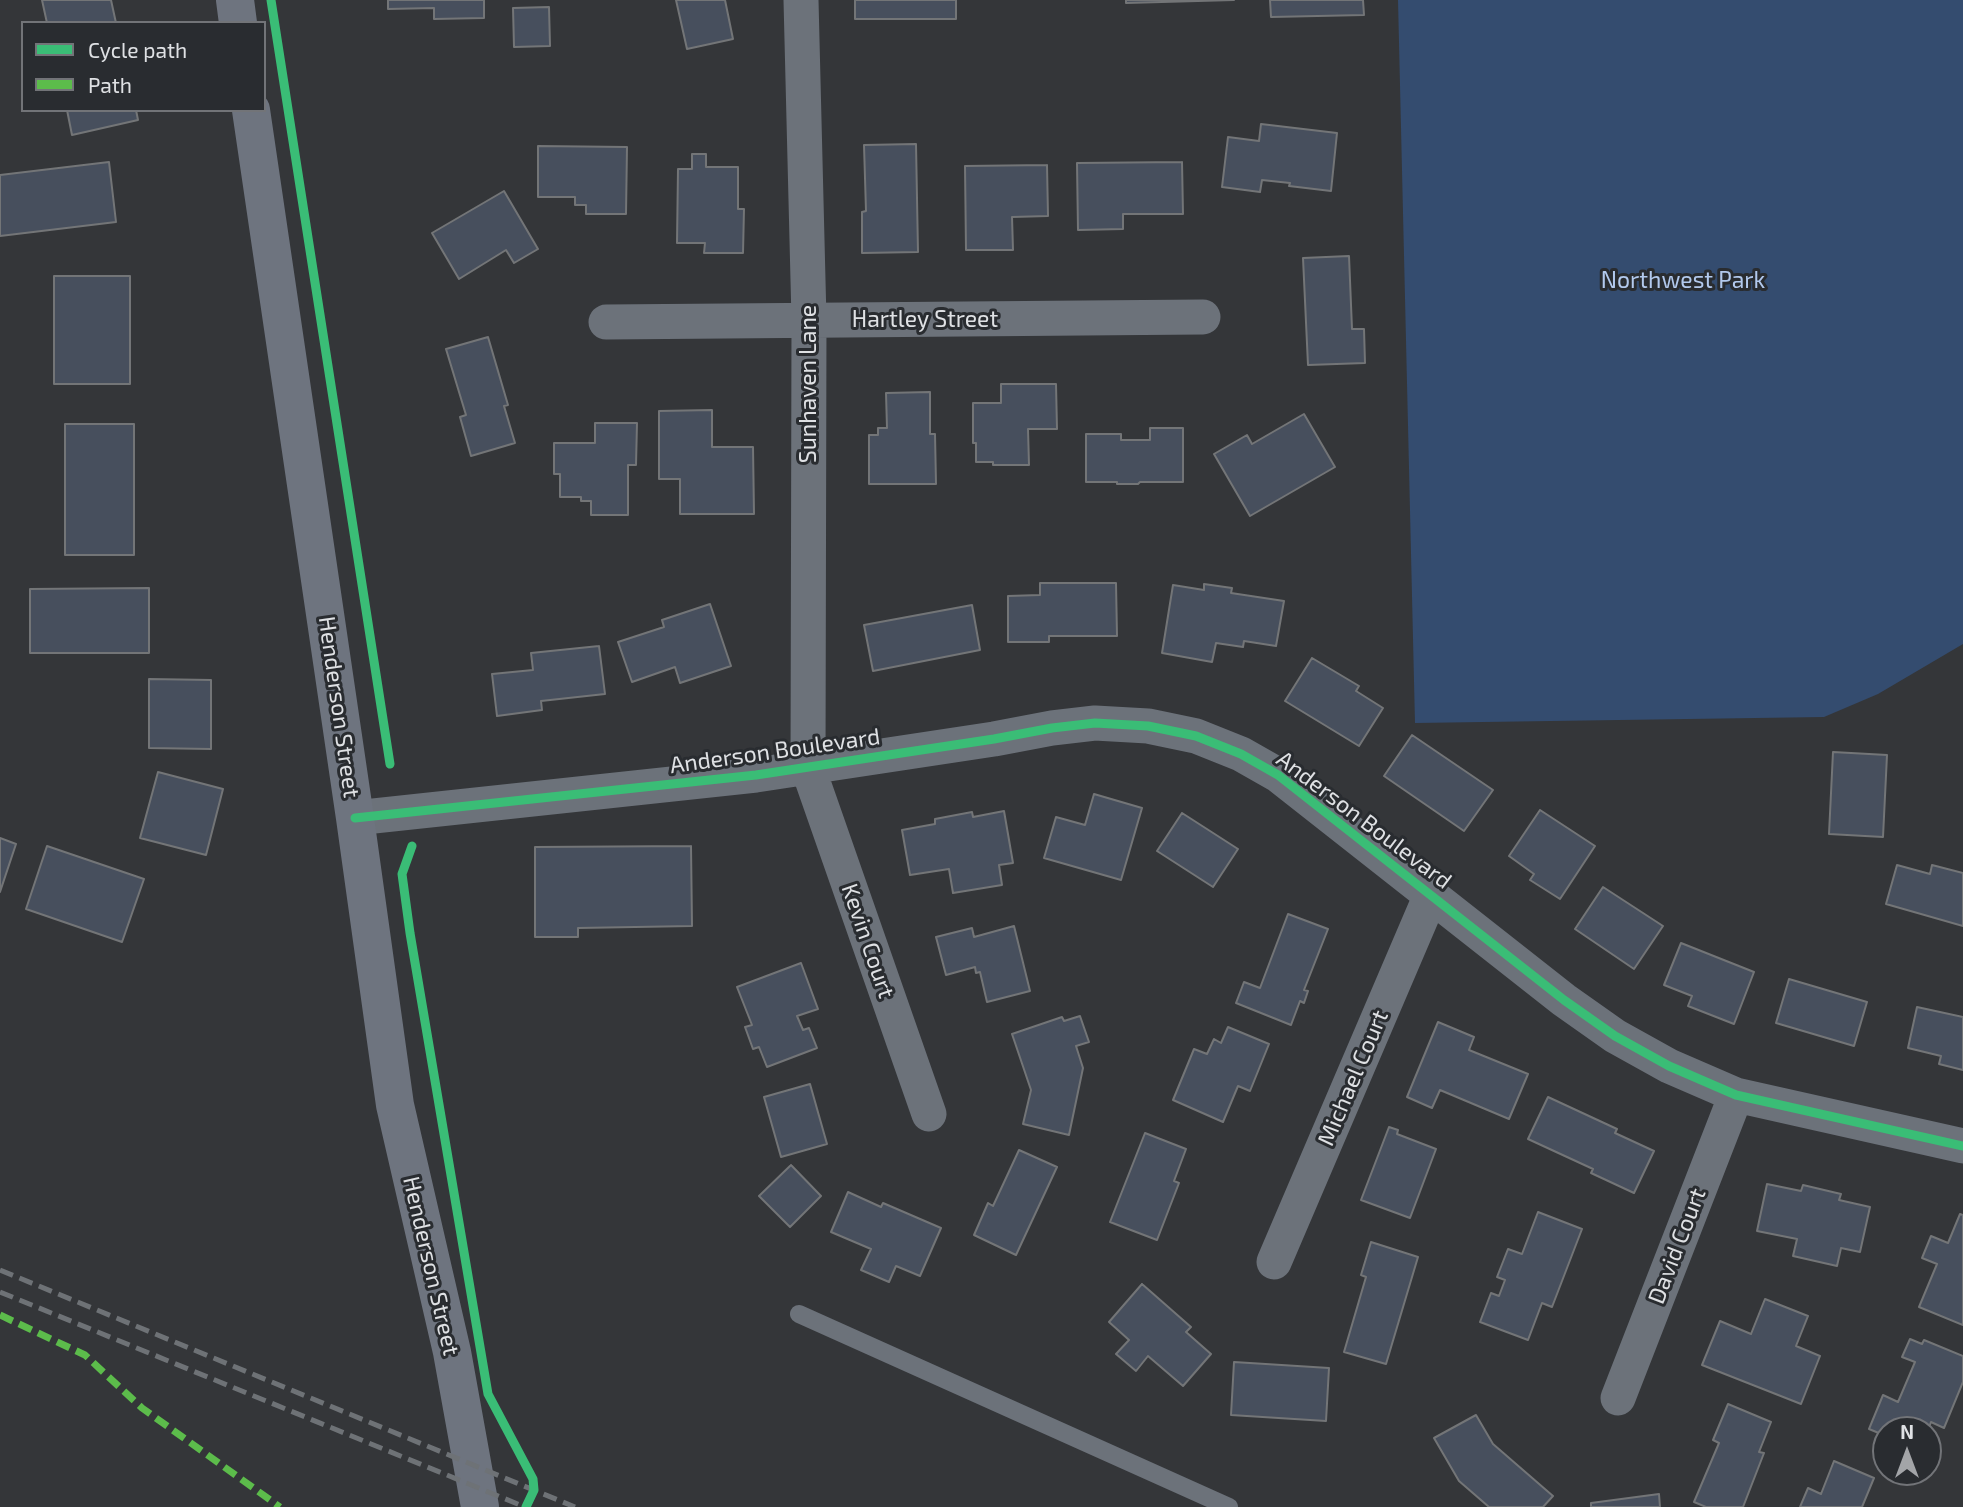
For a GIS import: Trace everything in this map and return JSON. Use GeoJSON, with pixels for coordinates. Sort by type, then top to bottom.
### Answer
{"type":"FeatureCollection","features":[{"type":"Feature","properties":{"kind":"main road"},"geometry":{"type":"LineString","coordinates":[[235,0],[238,21]]}},
{"type":"Feature","properties":{"kind":"main road","name":"Henderson Street"},"geometry":{"type":"LineString","coordinates":[[251,112],[395,1105],[452,1352],[480,1507]]}},
{"type":"Feature","properties":{"kind":"street","name":"Sunhaven Lane"},"geometry":{"type":"LineString","coordinates":[[801,0],[809,320],[808,768]]}},
{"type":"Feature","properties":{"kind":"street","name":"Hartley Street"},"geometry":{"type":"LineString","coordinates":[[606,322],[1203,317]]}},
{"type":"Feature","properties":{"kind":"street","name":"Anderson Boulevard"},"geometry":{"type":"LineString","coordinates":[[355,818],[808,768],[1095,723],[1149,726],[1196,736],[1241,754],[1278,775],[1564,1000],[1615,1036],[1669,1066],[1736,1095],[1963,1146]]}},
{"type":"Feature","properties":{"kind":"street","name":"Kevin Court"},"geometry":{"type":"LineString","coordinates":[[808,768],[929,1114]]}},
{"type":"Feature","properties":{"kind":"street","name":"Michael Court"},"geometry":{"type":"LineString","coordinates":[[1275,1262],[1431,895]]}},
{"type":"Feature","properties":{"kind":"street","name":"David Court"},"geometry":{"type":"LineString","coordinates":[[1618,1398],[1736,1095]]}},
{"type":"Feature","properties":{"kind":"lane"},"geometry":{"type":"LineString","coordinates":[[799,1314],[1229,1507]]}},
{"type":"Feature","properties":{"kind":"green space","name":"Northwest Park"},"geometry":{"type":"Polygon","coordinates":[[[1398,0],[1963,0],[1963,644],[1878,694],[1824,717],[1415,723],[1398,0]]]}},
{"type":"Feature","properties":{"kind":"building"},"geometry":{"type":"Polygon","coordinates":[[[42,0],[111,0],[116,21],[47,21],[42,0]]]}},
{"type":"Feature","properties":{"kind":"building"},"geometry":{"type":"Polygon","coordinates":[[[388,0],[484,0],[484,18],[434,19],[434,8],[388,9],[388,0]]]}},
{"type":"Feature","properties":{"kind":"building"},"geometry":{"type":"Polygon","coordinates":[[[676,0],[725,0],[733,39],[687,49],[676,0]]]}},
{"type":"Feature","properties":{"kind":"building"},"geometry":{"type":"Polygon","coordinates":[[[855,0],[956,0],[956,19],[855,19],[855,0]]]}},
{"type":"Feature","properties":{"kind":"building"},"geometry":{"type":"Polygon","coordinates":[[[1126,0],[1234,0],[1126,3],[1126,0]]]}},
{"type":"Feature","properties":{"kind":"building"},"geometry":{"type":"Polygon","coordinates":[[[1270,0],[1363,0],[1364,15],[1271,17],[1270,0]]]}},
{"type":"Feature","properties":{"kind":"building"},"geometry":{"type":"Polygon","coordinates":[[[549,7],[550,46],[514,47],[513,8],[549,7]]]}},
{"type":"Feature","properties":{"kind":"building"},"geometry":{"type":"Polygon","coordinates":[[[67,112],[136,112],[138,120],[72,135],[67,112]]]}},
{"type":"Feature","properties":{"kind":"building"},"geometry":{"type":"Polygon","coordinates":[[[1261,124],[1337,133],[1331,191],[1262,180],[1260,192],[1222,187],[1228,137],[1259,141],[1261,124]]]}},
{"type":"Feature","properties":{"kind":"building"},"geometry":{"type":"Polygon","coordinates":[[[916,144],[918,252],[862,253],[862,212],[866,211],[864,145],[916,144]]]}},
{"type":"Feature","properties":{"kind":"building"},"geometry":{"type":"Polygon","coordinates":[[[538,146],[627,147],[626,214],[586,214],[586,205],[575,205],[575,197],[538,197],[538,146]]]}},
{"type":"Feature","properties":{"kind":"building"},"geometry":{"type":"Polygon","coordinates":[[[692,154],[706,154],[706,167],[738,167],[738,209],[744,209],[743,253],[704,253],[705,243],[677,243],[678,169],[692,169],[692,154]]]}},
{"type":"Feature","properties":{"kind":"building"},"geometry":{"type":"Polygon","coordinates":[[[109,162],[116,222],[0,236],[0,175],[109,162]]]}},
{"type":"Feature","properties":{"kind":"building"},"geometry":{"type":"Polygon","coordinates":[[[1182,162],[1183,214],[1123,214],[1123,229],[1078,230],[1077,163],[1182,162]]]}},
{"type":"Feature","properties":{"kind":"building"},"geometry":{"type":"Polygon","coordinates":[[[1047,165],[1048,216],[1012,217],[1013,250],[966,250],[965,166],[1047,165]]]}},
{"type":"Feature","properties":{"kind":"building"},"geometry":{"type":"Polygon","coordinates":[[[504,191],[538,249],[514,263],[506,250],[459,279],[432,233],[504,191]]]}},
{"type":"Feature","properties":{"kind":"building"},"geometry":{"type":"Polygon","coordinates":[[[1349,256],[1352,329],[1364,329],[1365,363],[1308,365],[1303,258],[1349,256]]]}},
{"type":"Feature","properties":{"kind":"building"},"geometry":{"type":"Polygon","coordinates":[[[54,276],[130,276],[130,384],[54,384],[54,276]]]}},
{"type":"Feature","properties":{"kind":"building"},"geometry":{"type":"Polygon","coordinates":[[[488,337],[508,405],[504,406],[515,443],[471,456],[460,417],[466,415],[446,349],[488,337]]]}},
{"type":"Feature","properties":{"kind":"building"},"geometry":{"type":"Polygon","coordinates":[[[1001,384],[1056,384],[1057,429],[1028,429],[1029,465],[976,462],[973,403],[1001,403],[1001,384]]]}},
{"type":"Feature","properties":{"kind":"building"},"geometry":{"type":"Polygon","coordinates":[[[930,392],[930,434],[935,434],[936,484],[869,484],[869,435],[878,435],[878,428],[887,428],[886,393],[930,392]]]}},
{"type":"Feature","properties":{"kind":"building"},"geometry":{"type":"Polygon","coordinates":[[[712,410],[712,447],[753,447],[754,514],[680,514],[680,479],[659,479],[659,411],[712,410]]]}},
{"type":"Feature","properties":{"kind":"building"},"geometry":{"type":"Polygon","coordinates":[[[1304,414],[1335,467],[1250,516],[1214,454],[1247,435],[1252,444],[1304,414]]]}},
{"type":"Feature","properties":{"kind":"building"},"geometry":{"type":"Polygon","coordinates":[[[595,423],[637,423],[636,465],[628,465],[628,515],[591,515],[591,501],[581,501],[581,497],[560,497],[560,474],[554,474],[554,443],[595,443],[595,423]]]}},
{"type":"Feature","properties":{"kind":"building"},"geometry":{"type":"Polygon","coordinates":[[[65,424],[134,424],[134,555],[65,555],[65,424]]]}},
{"type":"Feature","properties":{"kind":"building"},"geometry":{"type":"Polygon","coordinates":[[[1150,428],[1183,428],[1183,482],[1086,482],[1086,434],[1121,434],[1121,440],[1150,440],[1150,428]]]}},
{"type":"Feature","properties":{"kind":"building"},"geometry":{"type":"Polygon","coordinates":[[[1040,583],[1116,583],[1117,636],[1049,636],[1049,642],[1008,642],[1008,596],[1040,595],[1040,583]]]}},
{"type":"Feature","properties":{"kind":"building"},"geometry":{"type":"Polygon","coordinates":[[[1204,584],[1232,588],[1231,593],[1284,601],[1276,646],[1244,641],[1243,647],[1216,643],[1212,662],[1162,653],[1173,585],[1204,590],[1204,584]]]}},
{"type":"Feature","properties":{"kind":"building"},"geometry":{"type":"Polygon","coordinates":[[[149,588],[149,653],[30,653],[30,589],[149,588]]]}},
{"type":"Feature","properties":{"kind":"building"},"geometry":{"type":"Polygon","coordinates":[[[710,604],[731,666],[680,683],[675,667],[632,682],[618,642],[664,627],[662,620],[710,604]]]}},
{"type":"Feature","properties":{"kind":"building"},"geometry":{"type":"Polygon","coordinates":[[[972,605],[980,650],[873,671],[864,625],[972,605]]]}},
{"type":"Feature","properties":{"kind":"building"},"geometry":{"type":"Polygon","coordinates":[[[599,646],[605,694],[541,701],[542,710],[497,716],[492,674],[533,670],[531,653],[599,646]]]}},
{"type":"Feature","properties":{"kind":"building"},"geometry":{"type":"Polygon","coordinates":[[[1312,658],[1359,686],[1356,691],[1383,708],[1359,746],[1285,701],[1312,658]]]}},
{"type":"Feature","properties":{"kind":"building"},"geometry":{"type":"Polygon","coordinates":[[[149,679],[211,680],[211,749],[149,748],[149,679]]]}},
{"type":"Feature","properties":{"kind":"building"},"geometry":{"type":"Polygon","coordinates":[[[1412,735],[1493,790],[1464,831],[1384,776],[1412,735]]]}},
{"type":"Feature","properties":{"kind":"building"},"geometry":{"type":"Polygon","coordinates":[[[1833,752],[1887,755],[1883,837],[1829,834],[1833,752]]]}},
{"type":"Feature","properties":{"kind":"building"},"geometry":{"type":"Polygon","coordinates":[[[158,772],[223,789],[206,855],[140,838],[158,772]]]}},
{"type":"Feature","properties":{"kind":"building"},"geometry":{"type":"Polygon","coordinates":[[[1094,794],[1142,808],[1121,880],[1044,858],[1056,817],[1085,825],[1094,794]]]}},
{"type":"Feature","properties":{"kind":"building"},"geometry":{"type":"Polygon","coordinates":[[[1540,810],[1595,846],[1560,899],[1530,880],[1534,874],[1509,856],[1540,810]]]}},
{"type":"Feature","properties":{"kind":"building"},"geometry":{"type":"Polygon","coordinates":[[[1004,811],[1013,863],[999,865],[1002,885],[953,893],[949,869],[910,875],[902,830],[935,824],[935,819],[972,812],[973,817],[1004,811]]]}},
{"type":"Feature","properties":{"kind":"building"},"geometry":{"type":"Polygon","coordinates":[[[1182,813],[1238,849],[1213,887],[1157,851],[1182,813]]]}},
{"type":"Feature","properties":{"kind":"building"},"geometry":{"type":"Polygon","coordinates":[[[0,838],[16,844],[0,892],[0,838]]]}},
{"type":"Feature","properties":{"kind":"building"},"geometry":{"type":"Polygon","coordinates":[[[47,846],[144,879],[122,942],[26,909],[47,846]]]}},
{"type":"Feature","properties":{"kind":"building"},"geometry":{"type":"Polygon","coordinates":[[[691,846],[692,926],[578,928],[578,937],[535,937],[535,847],[691,846]]]}},
{"type":"Feature","properties":{"kind":"building"},"geometry":{"type":"Polygon","coordinates":[[[1897,865],[1930,874],[1932,865],[1963,873],[1963,926],[1886,904],[1897,865]]]}},
{"type":"Feature","properties":{"kind":"building"},"geometry":{"type":"Polygon","coordinates":[[[1603,887],[1663,926],[1634,969],[1575,929],[1603,887]]]}},
{"type":"Feature","properties":{"kind":"building"},"geometry":{"type":"Polygon","coordinates":[[[1288,914],[1328,929],[1304,990],[1308,991],[1304,1003],[1300,1001],[1291,1025],[1236,1003],[1244,982],[1260,988],[1288,914]]]}},
{"type":"Feature","properties":{"kind":"building"},"geometry":{"type":"Polygon","coordinates":[[[1014,926],[1030,991],[987,1002],[980,972],[976,973],[975,967],[946,975],[936,937],[972,928],[974,937],[1014,926]]]}},
{"type":"Feature","properties":{"kind":"building"},"geometry":{"type":"Polygon","coordinates":[[[1681,943],[1754,972],[1734,1024],[1688,1006],[1692,996],[1664,985],[1681,943]]]}},
{"type":"Feature","properties":{"kind":"building"},"geometry":{"type":"Polygon","coordinates":[[[801,963],[818,1009],[797,1016],[803,1030],[809,1028],[817,1048],[767,1067],[759,1047],[753,1049],[745,1027],[752,1025],[737,987],[801,963]]]}},
{"type":"Feature","properties":{"kind":"building"},"geometry":{"type":"Polygon","coordinates":[[[1789,979],[1867,1002],[1854,1046],[1776,1023],[1789,979]]]}},
{"type":"Feature","properties":{"kind":"building"},"geometry":{"type":"Polygon","coordinates":[[[1917,1007],[1963,1017],[1963,1070],[1939,1064],[1941,1056],[1908,1048],[1917,1007]]]}},
{"type":"Feature","properties":{"kind":"building"},"geometry":{"type":"Polygon","coordinates":[[[1080,1016],[1089,1042],[1076,1046],[1083,1068],[1069,1135],[1023,1124],[1031,1090],[1012,1034],[1062,1017],[1064,1021],[1080,1016]]]}},
{"type":"Feature","properties":{"kind":"building"},"geometry":{"type":"Polygon","coordinates":[[[1438,1022],[1474,1037],[1469,1050],[1528,1074],[1509,1119],[1440,1090],[1432,1108],[1407,1097],[1438,1022]]]}},
{"type":"Feature","properties":{"kind":"building"},"geometry":{"type":"Polygon","coordinates":[[[1228,1027],[1269,1044],[1250,1091],[1238,1086],[1223,1122],[1173,1100],[1194,1049],[1207,1054],[1214,1039],[1221,1043],[1228,1027]]]}},
{"type":"Feature","properties":{"kind":"building"},"geometry":{"type":"Polygon","coordinates":[[[810,1084],[827,1144],[781,1157],[764,1097],[810,1084]]]}},
{"type":"Feature","properties":{"kind":"building"},"geometry":{"type":"Polygon","coordinates":[[[1548,1097],[1617,1129],[1615,1133],[1654,1151],[1634,1193],[1591,1173],[1593,1169],[1528,1139],[1548,1097]]]}},
{"type":"Feature","properties":{"kind":"building"},"geometry":{"type":"Polygon","coordinates":[[[1389,1127],[1398,1130],[1397,1134],[1436,1149],[1410,1218],[1361,1200],[1389,1127]]]}},
{"type":"Feature","properties":{"kind":"building"},"geometry":{"type":"Polygon","coordinates":[[[1145,1133],[1186,1149],[1174,1181],[1179,1183],[1157,1240],[1110,1222],[1145,1133]]]}},
{"type":"Feature","properties":{"kind":"building"},"geometry":{"type":"Polygon","coordinates":[[[1019,1150],[1057,1167],[1016,1255],[974,1235],[988,1203],[993,1206],[1019,1150]]]}},
{"type":"Feature","properties":{"kind":"building"},"geometry":{"type":"Polygon","coordinates":[[[791,1165],[821,1196],[790,1227],[759,1196],[791,1165]]]}},
{"type":"Feature","properties":{"kind":"building"},"geometry":{"type":"Polygon","coordinates":[[[1767,1184],[1801,1191],[1803,1185],[1841,1194],[1839,1200],[1870,1207],[1860,1252],[1841,1248],[1837,1266],[1793,1256],[1797,1239],[1757,1231],[1767,1184]]]}},
{"type":"Feature","properties":{"kind":"building"},"geometry":{"type":"Polygon","coordinates":[[[848,1192],[881,1207],[883,1203],[941,1228],[920,1276],[896,1266],[889,1282],[861,1270],[871,1249],[831,1232],[848,1192]]]}},
{"type":"Feature","properties":{"kind":"building"},"geometry":{"type":"Polygon","coordinates":[[[1538,1212],[1582,1229],[1552,1307],[1542,1303],[1528,1340],[1480,1322],[1491,1293],[1499,1296],[1505,1280],[1497,1277],[1508,1249],[1522,1254],[1538,1212]]]}},
{"type":"Feature","properties":{"kind":"building"},"geometry":{"type":"Polygon","coordinates":[[[1960,1214],[1963,1215],[1963,1325],[1919,1307],[1937,1264],[1922,1258],[1931,1236],[1948,1243],[1960,1214]]]}},
{"type":"Feature","properties":{"kind":"building"},"geometry":{"type":"Polygon","coordinates":[[[1371,1242],[1418,1257],[1386,1364],[1344,1352],[1366,1277],[1361,1275],[1371,1242]]]}},
{"type":"Feature","properties":{"kind":"building"},"geometry":{"type":"Polygon","coordinates":[[[1142,1284],[1191,1327],[1186,1332],[1211,1354],[1183,1386],[1148,1356],[1136,1371],[1116,1354],[1129,1340],[1109,1322],[1142,1284]]]}},
{"type":"Feature","properties":{"kind":"building"},"geometry":{"type":"Polygon","coordinates":[[[1765,1299],[1808,1316],[1796,1346],[1820,1356],[1801,1404],[1702,1365],[1720,1321],[1751,1334],[1765,1299]]]}},
{"type":"Feature","properties":{"kind":"building"},"geometry":{"type":"Polygon","coordinates":[[[1910,1339],[1922,1344],[1924,1340],[1963,1356],[1963,1382],[1944,1428],[1942,1416],[1874,1416],[1883,1395],[1898,1402],[1915,1362],[1902,1357],[1910,1339]]]}},
{"type":"Feature","properties":{"kind":"building"},"geometry":{"type":"Polygon","coordinates":[[[1234,1362],[1329,1368],[1326,1421],[1231,1415],[1234,1362]]]}},
{"type":"Feature","properties":{"kind":"building"},"geometry":{"type":"Polygon","coordinates":[[[1728,1404],[1771,1422],[1759,1452],[1764,1453],[1743,1507],[1706,1507],[1694,1502],[1719,1443],[1713,1440],[1728,1404]]]}},
{"type":"Feature","properties":{"kind":"building"},"geometry":{"type":"Polygon","coordinates":[[[1476,1415],[1493,1444],[1553,1496],[1543,1507],[1489,1507],[1459,1481],[1434,1438],[1476,1415]]]}},
{"type":"Feature","properties":{"kind":"building"},"geometry":{"type":"Polygon","coordinates":[[[1834,1461],[1872,1477],[1862,1507],[1800,1507],[1808,1488],[1821,1494],[1834,1461]]]}},
{"type":"Feature","properties":{"kind":"building"},"geometry":{"type":"Polygon","coordinates":[[[1659,1494],[1660,1507],[1591,1507],[1591,1503],[1659,1494]]]}},
{"type":"Feature","properties":{"kind":"railway"},"geometry":{"type":"LineString","coordinates":[[0,1270],[575,1507]]}},
{"type":"Feature","properties":{"kind":"railway"},"geometry":{"type":"LineString","coordinates":[[0,1292],[525,1507]]}},
{"type":"Feature","properties":{"kind":"marked path"},"geometry":{"type":"LineString","coordinates":[[0,1315],[85,1355],[142,1408],[280,1507]]}},
{"type":"Feature","properties":{"kind":"cycle path"},"geometry":{"type":"LineString","coordinates":[[271,0],[390,764]]}},
{"type":"Feature","properties":{"kind":"cycle path"},"geometry":{"type":"LineString","coordinates":[[355,818],[756,775],[1095,723],[1148,726],[1196,736],[1241,754],[1278,775],[1564,1000],[1615,1036],[1669,1066],[1736,1095],[1963,1146]]}},
{"type":"Feature","properties":{"kind":"cycle path"},"geometry":{"type":"LineString","coordinates":[[412,846],[402,874],[410,933],[488,1394],[533,1479],[534,1490],[526,1507]]}}]}
